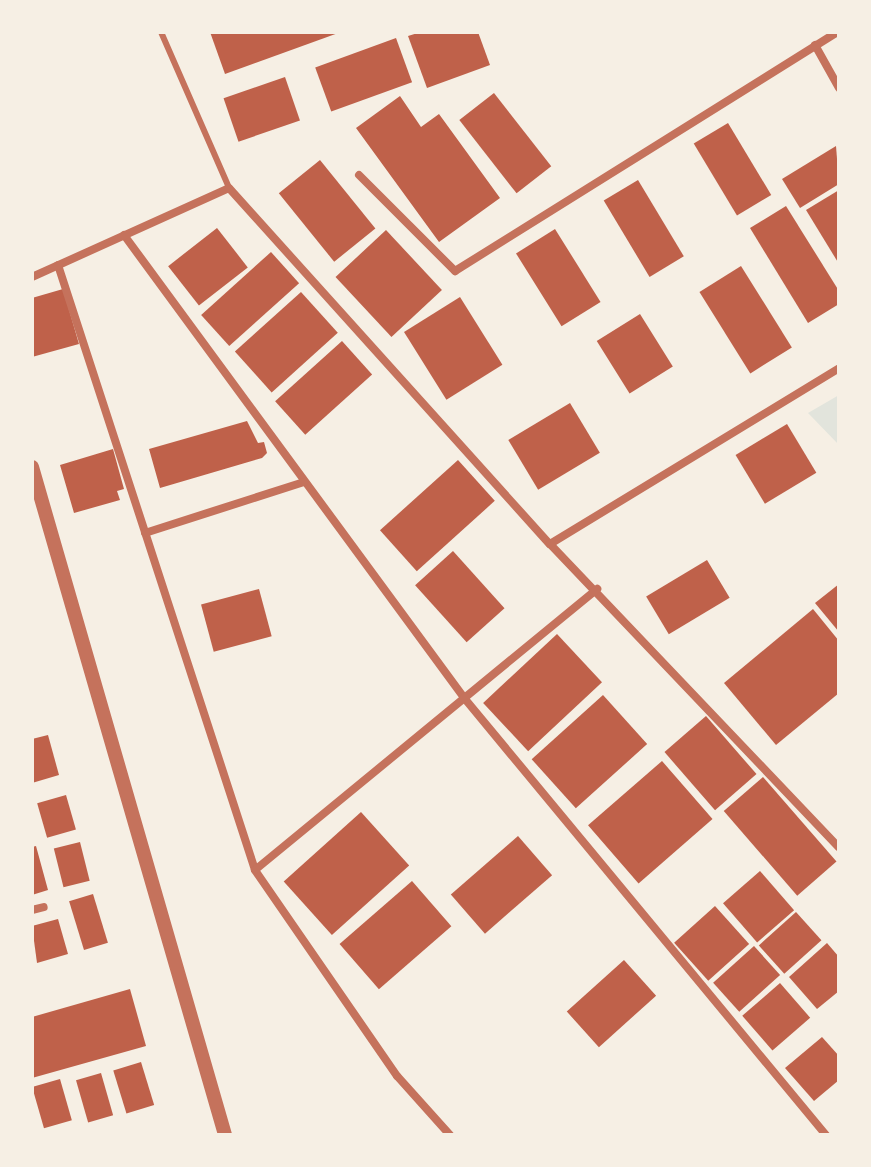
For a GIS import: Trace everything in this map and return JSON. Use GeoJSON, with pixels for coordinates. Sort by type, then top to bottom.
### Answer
{"type":"FeatureCollection","features":[{"type":"Feature","properties":{"kind":"street"},"geometry":{"type":"LineString","coordinates":[[359,175],[455,271],[838,32]]}},
{"type":"Feature","properties":{"kind":"street"},"geometry":{"type":"LineString","coordinates":[[815,45],[839,88]]}},
{"type":"Feature","properties":{"kind":"street"},"geometry":{"type":"LineString","coordinates":[[32,277],[229,188],[550,544],[597,589],[839,848]]}},
{"type":"Feature","properties":{"kind":"street"},"geometry":{"type":"LineString","coordinates":[[124,235],[465,699],[826,1135]]}},
{"type":"Feature","properties":{"kind":"street"},"geometry":{"type":"LineString","coordinates":[[58,265],[255,870],[397,1076],[450,1135]]}},
{"type":"Feature","properties":{"kind":"street"},"geometry":{"type":"LineString","coordinates":[[550,544],[839,368]]}},
{"type":"Feature","properties":{"kind":"street"},"geometry":{"type":"LineString","coordinates":[[32,467],[225,1135]]}},
{"type":"Feature","properties":{"kind":"street"},"geometry":{"type":"LineString","coordinates":[[145,533],[304,482]]}},
{"type":"Feature","properties":{"kind":"street"},"geometry":{"type":"LineString","coordinates":[[255,870],[597,589]]}},
{"type":"Feature","properties":{"kind":"street"},"geometry":{"type":"LineString","coordinates":[[32,910],[44,907]]}},
{"type":"Feature","properties":{"kind":"lane"},"geometry":{"type":"LineString","coordinates":[[161,32],[229,188]]}},
{"type":"Feature","properties":{"kind":"shaded area"},"geometry":{"type":"Polygon","coordinates":[[[839,395],[839,445],[808,413],[839,395]]]}},
{"type":"Feature","properties":{"kind":"building"},"geometry":{"type":"Polygon","coordinates":[[[210,32],[341,32],[225,74],[210,32]]]}},
{"type":"Feature","properties":{"kind":"building"},"geometry":{"type":"Polygon","coordinates":[[[421,32],[478,32],[490,65],[427,88],[408,36],[421,32]]]}},
{"type":"Feature","properties":{"kind":"building"},"geometry":{"type":"Polygon","coordinates":[[[396,38],[412,82],[331,112],[315,67],[396,38]]]}},
{"type":"Feature","properties":{"kind":"building"},"geometry":{"type":"Polygon","coordinates":[[[285,77],[300,120],[239,142],[224,98],[285,77]]]}},
{"type":"Feature","properties":{"kind":"building"},"geometry":{"type":"Polygon","coordinates":[[[494,93],[551,166],[517,193],[459,120],[494,93]]]}},
{"type":"Feature","properties":{"kind":"building"},"geometry":{"type":"Polygon","coordinates":[[[400,96],[421,127],[439,114],[500,198],[439,242],[356,128],[400,96]]]}},
{"type":"Feature","properties":{"kind":"building"},"geometry":{"type":"Polygon","coordinates":[[[728,123],[771,195],[737,216],[694,144],[728,123]]]}},
{"type":"Feature","properties":{"kind":"building"},"geometry":{"type":"Polygon","coordinates":[[[836,146],[839,184],[800,208],[782,179],[836,146]]]}},
{"type":"Feature","properties":{"kind":"building"},"geometry":{"type":"Polygon","coordinates":[[[320,160],[375,228],[334,262],[279,193],[320,160]]]}},
{"type":"Feature","properties":{"kind":"building"},"geometry":{"type":"Polygon","coordinates":[[[638,180],[684,256],[650,277],[604,201],[638,180]]]}},
{"type":"Feature","properties":{"kind":"building"},"geometry":{"type":"Polygon","coordinates":[[[839,190],[839,264],[806,210],[839,190]]]}},
{"type":"Feature","properties":{"kind":"building"},"geometry":{"type":"Polygon","coordinates":[[[786,206],[839,291],[839,304],[808,323],[750,228],[786,206]]]}},
{"type":"Feature","properties":{"kind":"building"},"geometry":{"type":"Polygon","coordinates":[[[217,228],[248,267],[199,306],[168,266],[217,228]]]}},
{"type":"Feature","properties":{"kind":"building"},"geometry":{"type":"Polygon","coordinates":[[[555,229],[601,302],[562,326],[516,253],[555,229]]]}},
{"type":"Feature","properties":{"kind":"building"},"geometry":{"type":"Polygon","coordinates":[[[386,230],[442,290],[391,337],[336,277],[386,230]]]}},
{"type":"Feature","properties":{"kind":"building"},"geometry":{"type":"Polygon","coordinates":[[[271,252],[299,283],[229,346],[201,315],[271,252]]]}},
{"type":"Feature","properties":{"kind":"building"},"geometry":{"type":"Polygon","coordinates":[[[741,266],[792,347],[750,373],[699,292],[741,266]]]}},
{"type":"Feature","properties":{"kind":"building"},"geometry":{"type":"Polygon","coordinates":[[[63,289],[79,344],[32,357],[32,298],[63,289]]]}},
{"type":"Feature","properties":{"kind":"building"},"geometry":{"type":"Polygon","coordinates":[[[301,292],[338,333],[272,392],[235,352],[301,292]]]}},
{"type":"Feature","properties":{"kind":"building"},"geometry":{"type":"Polygon","coordinates":[[[460,297],[502,365],[446,400],[404,332],[460,297]]]}},
{"type":"Feature","properties":{"kind":"building"},"geometry":{"type":"Polygon","coordinates":[[[640,314],[673,367],[630,394],[597,341],[640,314]]]}},
{"type":"Feature","properties":{"kind":"building"},"geometry":{"type":"Polygon","coordinates":[[[342,341],[372,374],[305,435],[275,401],[342,341]]]}},
{"type":"Feature","properties":{"kind":"building"},"geometry":{"type":"Polygon","coordinates":[[[570,403],[600,453],[538,490],[508,440],[570,403]]]}},
{"type":"Feature","properties":{"kind":"building"},"geometry":{"type":"Polygon","coordinates":[[[247,421],[258,443],[264,442],[267,453],[262,458],[160,488],[149,449],[247,421]]]}},
{"type":"Feature","properties":{"kind":"building"},"geometry":{"type":"Polygon","coordinates":[[[787,424],[816,473],[765,504],[736,455],[787,424]]]}},
{"type":"Feature","properties":{"kind":"building"},"geometry":{"type":"Polygon","coordinates":[[[113,449],[124,489],[117,491],[120,500],[74,513],[60,465],[113,449]]]}},
{"type":"Feature","properties":{"kind":"building"},"geometry":{"type":"Polygon","coordinates":[[[458,460],[495,501],[417,571],[380,530],[458,460]]]}},
{"type":"Feature","properties":{"kind":"building"},"geometry":{"type":"Polygon","coordinates":[[[453,551],[505,608],[467,642],[415,585],[453,551]]]}},
{"type":"Feature","properties":{"kind":"building"},"geometry":{"type":"Polygon","coordinates":[[[707,560],[730,598],[669,634],[646,597],[707,560]]]}},
{"type":"Feature","properties":{"kind":"building"},"geometry":{"type":"Polygon","coordinates":[[[839,584],[839,632],[815,603],[839,584]]]}},
{"type":"Feature","properties":{"kind":"building"},"geometry":{"type":"Polygon","coordinates":[[[259,589],[272,636],[214,652],[201,605],[259,589]]]}},
{"type":"Feature","properties":{"kind":"building"},"geometry":{"type":"Polygon","coordinates":[[[813,609],[839,641],[839,693],[776,745],[724,683],[813,609]]]}},
{"type":"Feature","properties":{"kind":"building"},"geometry":{"type":"Polygon","coordinates":[[[557,634],[602,682],[528,751],[483,703],[557,634]]]}},
{"type":"Feature","properties":{"kind":"building"},"geometry":{"type":"Polygon","coordinates":[[[603,695],[647,744],[576,808],[532,759],[603,695]]]}},
{"type":"Feature","properties":{"kind":"building"},"geometry":{"type":"Polygon","coordinates":[[[706,716],[757,774],[715,810],[664,752],[706,716]]]}},
{"type":"Feature","properties":{"kind":"building"},"geometry":{"type":"Polygon","coordinates":[[[48,735],[59,775],[32,783],[32,739],[48,735]]]}},
{"type":"Feature","properties":{"kind":"building"},"geometry":{"type":"Polygon","coordinates":[[[662,761],[713,819],[639,883],[588,825],[662,761]]]}},
{"type":"Feature","properties":{"kind":"building"},"geometry":{"type":"Polygon","coordinates":[[[763,777],[836,862],[797,896],[724,811],[763,777]]]}},
{"type":"Feature","properties":{"kind":"building"},"geometry":{"type":"Polygon","coordinates":[[[66,795],[76,830],[47,838],[37,803],[66,795]]]}},
{"type":"Feature","properties":{"kind":"building"},"geometry":{"type":"Polygon","coordinates":[[[361,812],[409,866],[332,935],[284,882],[361,812]]]}},
{"type":"Feature","properties":{"kind":"building"},"geometry":{"type":"Polygon","coordinates":[[[518,836],[552,875],[485,934],[451,894],[518,836]]]}},
{"type":"Feature","properties":{"kind":"building"},"geometry":{"type":"Polygon","coordinates":[[[80,842],[90,881],[63,887],[54,849],[80,842]]]}},
{"type":"Feature","properties":{"kind":"building"},"geometry":{"type":"Polygon","coordinates":[[[36,846],[48,890],[32,895],[32,847],[36,846]]]}},
{"type":"Feature","properties":{"kind":"building"},"geometry":{"type":"Polygon","coordinates":[[[760,871],[794,910],[757,942],[723,903],[760,871]]]}},
{"type":"Feature","properties":{"kind":"building"},"geometry":{"type":"Polygon","coordinates":[[[412,881],[451,926],[379,989],[340,944],[412,881]]]}},
{"type":"Feature","properties":{"kind":"building"},"geometry":{"type":"Polygon","coordinates":[[[93,894],[108,943],[84,950],[69,901],[93,894]]]}},
{"type":"Feature","properties":{"kind":"building"},"geometry":{"type":"Polygon","coordinates":[[[715,906],[749,944],[708,981],[674,943],[715,906]]]}},
{"type":"Feature","properties":{"kind":"building"},"geometry":{"type":"Polygon","coordinates":[[[796,912],[821,940],[784,974],[759,945],[796,912]]]}},
{"type":"Feature","properties":{"kind":"building"},"geometry":{"type":"Polygon","coordinates":[[[58,919],[68,954],[37,963],[32,926],[58,919]]]}},
{"type":"Feature","properties":{"kind":"building"},"geometry":{"type":"Polygon","coordinates":[[[827,943],[839,957],[839,991],[817,1009],[789,977],[827,943]]]}},
{"type":"Feature","properties":{"kind":"building"},"geometry":{"type":"Polygon","coordinates":[[[754,946],[780,975],[739,1012],[713,983],[754,946]]]}},
{"type":"Feature","properties":{"kind":"building"},"geometry":{"type":"Polygon","coordinates":[[[624,960],[656,996],[599,1047],[567,1012],[624,960]]]}},
{"type":"Feature","properties":{"kind":"building"},"geometry":{"type":"Polygon","coordinates":[[[780,983],[810,1018],[772,1051],[742,1016],[780,983]]]}},
{"type":"Feature","properties":{"kind":"building"},"geometry":{"type":"Polygon","coordinates":[[[130,989],[146,1046],[32,1078],[32,1017],[130,989]]]}},
{"type":"Feature","properties":{"kind":"building"},"geometry":{"type":"Polygon","coordinates":[[[822,1037],[839,1056],[839,1080],[814,1101],[785,1068],[822,1037]]]}},
{"type":"Feature","properties":{"kind":"building"},"geometry":{"type":"Polygon","coordinates":[[[141,1062],[154,1105],[126,1114],[113,1070],[141,1062]]]}},
{"type":"Feature","properties":{"kind":"building"},"geometry":{"type":"Polygon","coordinates":[[[101,1073],[113,1115],[88,1122],[76,1080],[101,1073]]]}},
{"type":"Feature","properties":{"kind":"building"},"geometry":{"type":"Polygon","coordinates":[[[60,1079],[72,1120],[44,1128],[32,1087],[60,1079]]]}}]}
